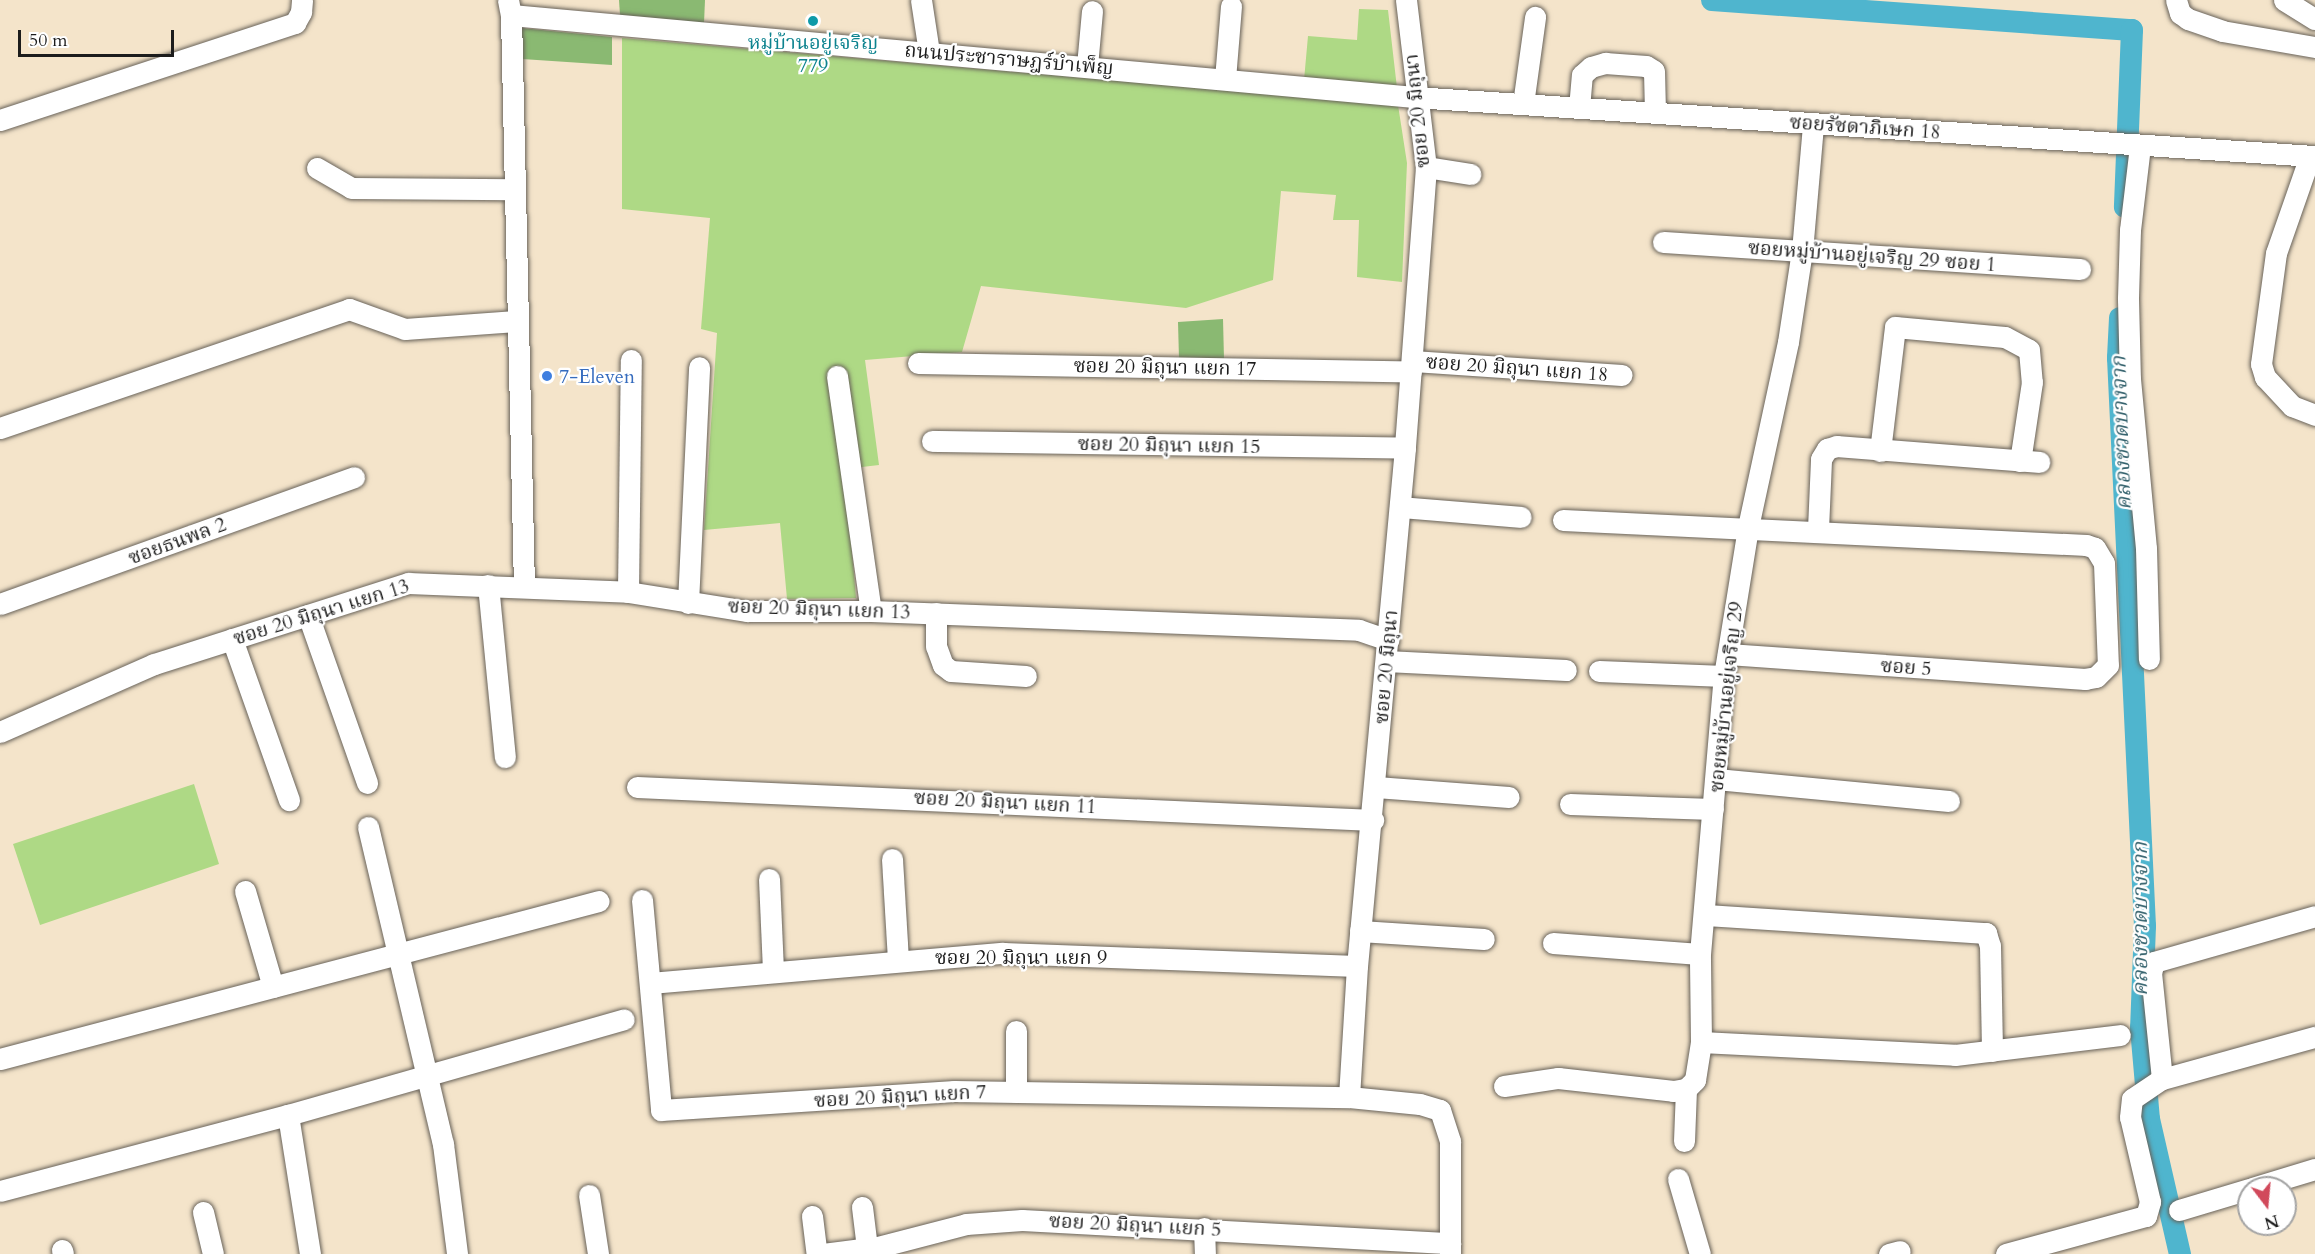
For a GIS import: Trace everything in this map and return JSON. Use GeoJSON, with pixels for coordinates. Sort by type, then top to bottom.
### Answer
{"type":"FeatureCollection","features":[{"type":"Feature","properties":{"kind":"street"},"geometry":{"type":"LineString","coordinates":[[0,120],[295,22],[302,12],[302,0]]}},
{"type":"Feature","properties":{"kind":"street"},"geometry":{"type":"LineString","coordinates":[[921,0],[929,52]]}},
{"type":"Feature","properties":{"kind":"street"},"geometry":{"type":"LineString","coordinates":[[2176,0],[2180,13],[2188,19],[2222,32],[2315,47]]}},
{"type":"Feature","properties":{"kind":"street"},"geometry":{"type":"LineString","coordinates":[[2284,0],[2315,19]]}},
{"type":"Feature","properties":{"kind":"street","name":"ซอย 20 มิถุนา"},"geometry":{"type":"LineString","coordinates":[[1349,1097],[1357,966],[1376,787],[1426,167],[1414,97],[1406,1]]}},
{"type":"Feature","properties":{"kind":"street"},"geometry":{"type":"LineString","coordinates":[[1225,80],[1231,6]]}},
{"type":"Feature","properties":{"kind":"street"},"geometry":{"type":"LineString","coordinates":[[510,7],[524,586]]}},
{"type":"Feature","properties":{"kind":"street","name":"ถนนประชาราษฎร์บำเพ็ญ"},"geometry":{"type":"LineString","coordinates":[[510,7],[929,52],[1414,97]]}},
{"type":"Feature","properties":{"kind":"street"},"geometry":{"type":"LineString","coordinates":[[1087,66],[1092,11]]}},
{"type":"Feature","properties":{"kind":"street"},"geometry":{"type":"LineString","coordinates":[[1523,104],[1535,17]]}},
{"type":"Feature","properties":{"kind":"street"},"geometry":{"type":"LineString","coordinates":[[1579,108],[1582,75],[1592,67],[1605,63],[1646,66],[1654,71],[1655,113]]}},
{"type":"Feature","properties":{"kind":"street","name":"ซอยรัชดาภิเษก 18"},"geometry":{"type":"LineString","coordinates":[[1414,97],[2312,156]]}},
{"type":"Feature","properties":{"kind":"street","name":"ซอยหมู่บ้านอยู่เจริญ 29"},"geometry":{"type":"LineString","coordinates":[[1686,1089],[1695,1080],[1701,1042],[1700,954],[1706,915],[1724,676],[1748,527],[1788,342],[1802,251],[1813,124]]}},
{"type":"Feature","properties":{"kind":"street"},"geometry":{"type":"LineString","coordinates":[[2136,146],[2128,299],[2130,379],[2146,548],[2149,659]]}},
{"type":"Feature","properties":{"kind":"street"},"geometry":{"type":"LineString","coordinates":[[2312,156],[2286,216],[2276,253],[2261,364],[2265,377],[2292,406],[2315,415]]}},
{"type":"Feature","properties":{"kind":"street"},"geometry":{"type":"LineString","coordinates":[[1426,167],[1470,174]]}},
{"type":"Feature","properties":{"kind":"street"},"geometry":{"type":"LineString","coordinates":[[317,168],[351,188],[514,189]]}},
{"type":"Feature","properties":{"kind":"street","name":"ซอยหมู่บ้านอยู่เจริญ 29 ซอย 1"},"geometry":{"type":"LineString","coordinates":[[1664,242],[2080,269]]}},
{"type":"Feature","properties":{"kind":"street"},"geometry":{"type":"LineString","coordinates":[[0,428],[349,309],[362,310],[405,328],[516,321]]}},
{"type":"Feature","properties":{"kind":"street"},"geometry":{"type":"LineString","coordinates":[[1563,520],[1818,529],[1821,459],[1827,449],[1837,446],[1880,452],[2029,461],[2032,382],[2029,350],[2005,337],[1895,327],[1880,452]]}},
{"type":"Feature","properties":{"kind":"street"},"geometry":{"type":"LineString","coordinates":[[627,592],[631,360]]}},
{"type":"Feature","properties":{"kind":"street","name":"ซอย 20 มิถุนา แยก 17"},"geometry":{"type":"LineString","coordinates":[[918,363],[1411,367]]}},
{"type":"Feature","properties":{"kind":"street"},"geometry":{"type":"LineString","coordinates":[[688,603],[699,367]]}},
{"type":"Feature","properties":{"kind":"street","name":"ซอย 20 มิถุนา แยก 18"},"geometry":{"type":"LineString","coordinates":[[1411,367],[1622,375]]}},
{"type":"Feature","properties":{"kind":"street"},"geometry":{"type":"LineString","coordinates":[[837,376],[871,611]]}},
{"type":"Feature","properties":{"kind":"street","name":"ซอย 20 มิถุนา แยก 15"},"geometry":{"type":"LineString","coordinates":[[932,441],[1405,448]]}},
{"type":"Feature","properties":{"kind":"street","name":"ซอยธนพล 2"},"geometry":{"type":"LineString","coordinates":[[0,604],[354,477]]}},
{"type":"Feature","properties":{"kind":"street"},"geometry":{"type":"LineString","coordinates":[[1400,507],[1521,517]]}},
{"type":"Feature","properties":{"kind":"street","name":"ซอย 5"},"geometry":{"type":"LineString","coordinates":[[1728,654],[2085,679],[2096,677],[2108,664],[2104,563],[2095,548],[1818,529]]}},
{"type":"Feature","properties":{"kind":"street","name":"ซอย 20 มิถุนา แยก 13"},"geometry":{"type":"LineString","coordinates":[[0,732],[154,664],[408,583],[524,586],[577,592],[627,592],[688,603],[747,610],[936,613],[1359,630],[1387,650],[1566,670]]}},
{"type":"Feature","properties":{"kind":"street"},"geometry":{"type":"LineString","coordinates":[[488,585],[505,757]]}},
{"type":"Feature","properties":{"kind":"street"},"geometry":{"type":"LineString","coordinates":[[936,613],[936,645],[943,665],[951,671],[1026,676]]}},
{"type":"Feature","properties":{"kind":"street"},"geometry":{"type":"LineString","coordinates":[[308,615],[367,783]]}},
{"type":"Feature","properties":{"kind":"street"},"geometry":{"type":"LineString","coordinates":[[232,639],[289,800]]}},
{"type":"Feature","properties":{"kind":"street"},"geometry":{"type":"LineString","coordinates":[[1599,671],[1724,676]]}},
{"type":"Feature","properties":{"kind":"street"},"geometry":{"type":"LineString","coordinates":[[1716,779],[1949,801]]}},
{"type":"Feature","properties":{"kind":"street","name":"ซอย 20 มิถุนา แยก 11"},"geometry":{"type":"LineString","coordinates":[[637,787],[1373,820]]}},
{"type":"Feature","properties":{"kind":"street"},"geometry":{"type":"LineString","coordinates":[[1376,787],[1509,797]]}},
{"type":"Feature","properties":{"kind":"street"},"geometry":{"type":"LineString","coordinates":[[1570,804],[1713,809]]}},
{"type":"Feature","properties":{"kind":"street"},"geometry":{"type":"LineString","coordinates":[[368,827],[395,954],[442,1144],[457,1254]]}},
{"type":"Feature","properties":{"kind":"street"},"geometry":{"type":"LineString","coordinates":[[892,859],[898,960]]}},
{"type":"Feature","properties":{"kind":"street"},"geometry":{"type":"LineString","coordinates":[[769,879],[774,971]]}},
{"type":"Feature","properties":{"kind":"street"},"geometry":{"type":"LineString","coordinates":[[245,891],[273,987]]}},
{"type":"Feature","properties":{"kind":"street","name":"ซอย 20 มิถุนา แยก 7"},"geometry":{"type":"LineString","coordinates":[[642,900],[661,1110],[954,1091],[1349,1097]]}},
{"type":"Feature","properties":{"kind":"street"},"geometry":{"type":"LineString","coordinates":[[0,1059],[599,901]]}},
{"type":"Feature","properties":{"kind":"street"},"geometry":{"type":"LineString","coordinates":[[1706,915],[1986,933],[1990,946],[1992,1051]]}},
{"type":"Feature","properties":{"kind":"street"},"geometry":{"type":"LineString","coordinates":[[2159,1081],[2151,973],[2154,962],[2315,916]]}},
{"type":"Feature","properties":{"kind":"street"},"geometry":{"type":"LineString","coordinates":[[1360,931],[1484,939]]}},
{"type":"Feature","properties":{"kind":"street"},"geometry":{"type":"LineString","coordinates":[[1553,943],[1700,954]]}},
{"type":"Feature","properties":{"kind":"street","name":"ซอย 20 มิถุนา แยก 9"},"geometry":{"type":"LineString","coordinates":[[650,983],[898,960],[1003,953],[1357,966]]}},
{"type":"Feature","properties":{"kind":"street"},"geometry":{"type":"LineString","coordinates":[[0,1191],[288,1115],[624,1019]]}},
{"type":"Feature","properties":{"kind":"street"},"geometry":{"type":"LineString","coordinates":[[1016,1031],[1016,1092]]}},
{"type":"Feature","properties":{"kind":"street"},"geometry":{"type":"LineString","coordinates":[[1701,1042],[1933,1054],[1992,1051],[2120,1035]]}},
{"type":"Feature","properties":{"kind":"street"},"geometry":{"type":"LineString","coordinates":[[2006,1254],[2146,1216],[2150,1202],[2130,1117],[2132,1099],[2159,1081],[2315,1037]]}},
{"type":"Feature","properties":{"kind":"street"},"geometry":{"type":"LineString","coordinates":[[1503,1086],[1558,1078],[1686,1089],[1684,1141]]}},
{"type":"Feature","properties":{"kind":"street"},"geometry":{"type":"LineString","coordinates":[[1349,1097],[1420,1104],[1440,1110],[1450,1140],[1450,1248]]}},
{"type":"Feature","properties":{"kind":"street"},"geometry":{"type":"LineString","coordinates":[[288,1115],[310,1254]]}},
{"type":"Feature","properties":{"kind":"street"},"geometry":{"type":"LineString","coordinates":[[2291,1176],[2315,1169]]}},
{"type":"Feature","properties":{"kind":"street"},"geometry":{"type":"LineString","coordinates":[[1678,1179],[1700,1254]]}},
{"type":"Feature","properties":{"kind":"street"},"geometry":{"type":"LineString","coordinates":[[2179,1210],[2237,1192]]}},
{"type":"Feature","properties":{"kind":"street"},"geometry":{"type":"LineString","coordinates":[[589,1195],[598,1254]]}},
{"type":"Feature","properties":{"kind":"street"},"geometry":{"type":"LineString","coordinates":[[862,1208],[867,1248]]}},
{"type":"Feature","properties":{"kind":"street"},"geometry":{"type":"LineString","coordinates":[[203,1212],[213,1254]]}},
{"type":"Feature","properties":{"kind":"street"},"geometry":{"type":"LineString","coordinates":[[812,1216],[827,1254]]}},
{"type":"Feature","properties":{"kind":"street","name":"ซอย 20 มิถุนา แยก 5"},"geometry":{"type":"LineString","coordinates":[[827,1254],[867,1248],[966,1224],[1022,1220],[1204,1228],[1450,1248]]}},
{"type":"Feature","properties":{"kind":"street"},"geometry":{"type":"LineString","coordinates":[[1204,1228],[1205,1254]]}},
{"type":"Feature","properties":{"kind":"green space"},"geometry":{"type":"Polygon","coordinates":[[[619,0],[705,0],[704,23],[620,15],[619,0]]]}},
{"type":"Feature","properties":{"kind":"green space"},"geometry":{"type":"Polygon","coordinates":[[[1359,9],[1388,10],[1397,88],[1304,80],[1308,36],[1357,40],[1359,9]]]}},
{"type":"Feature","properties":{"kind":"green space"},"geometry":{"type":"Polygon","coordinates":[[[521,28],[612,37],[612,65],[522,59],[521,28]]]}},
{"type":"Feature","properties":{"kind":"green space"},"geometry":{"type":"Polygon","coordinates":[[[622,38],[1398,105],[1407,163],[1402,282],[1357,277],[1359,220],[1333,220],[1336,195],[1281,191],[1273,280],[1186,308],[981,286],[962,352],[865,360],[879,465],[845,469],[856,598],[787,599],[780,523],[704,530],[717,333],[701,329],[710,218],[622,209],[622,38]]]}},
{"type":"Feature","properties":{"kind":"green space"},"geometry":{"type":"Polygon","coordinates":[[[1223,319],[1224,359],[1179,359],[1178,322],[1223,319]]]}},
{"type":"Feature","properties":{"kind":"green space"},"geometry":{"type":"Polygon","coordinates":[[[194,784],[219,864],[40,925],[13,844],[194,784]]]}},
{"type":"Feature","properties":{"kind":"waterway","name":"คลองชวดบางจาก"},"geometry":{"type":"LineString","coordinates":[[1712,0],[2132,30],[2125,207]]}},
{"type":"Feature","properties":{"kind":"waterway","name":"คลองชวดบางจาก"},"geometry":{"type":"LineString","coordinates":[[2120,318],[2118,358],[2145,926],[2141,1028],[2149,1119],[2180,1254]]}},
{"type":"Feature","properties":{"kind":"place","name":"หมู่บ้านอยู่เจริญ 779"},"geometry":{"type":"Point","coordinates":[813,21]}},
{"type":"Feature","properties":{"kind":"place","name":"7-Eleven"},"geometry":{"type":"Point","coordinates":[547,376]}}]}
